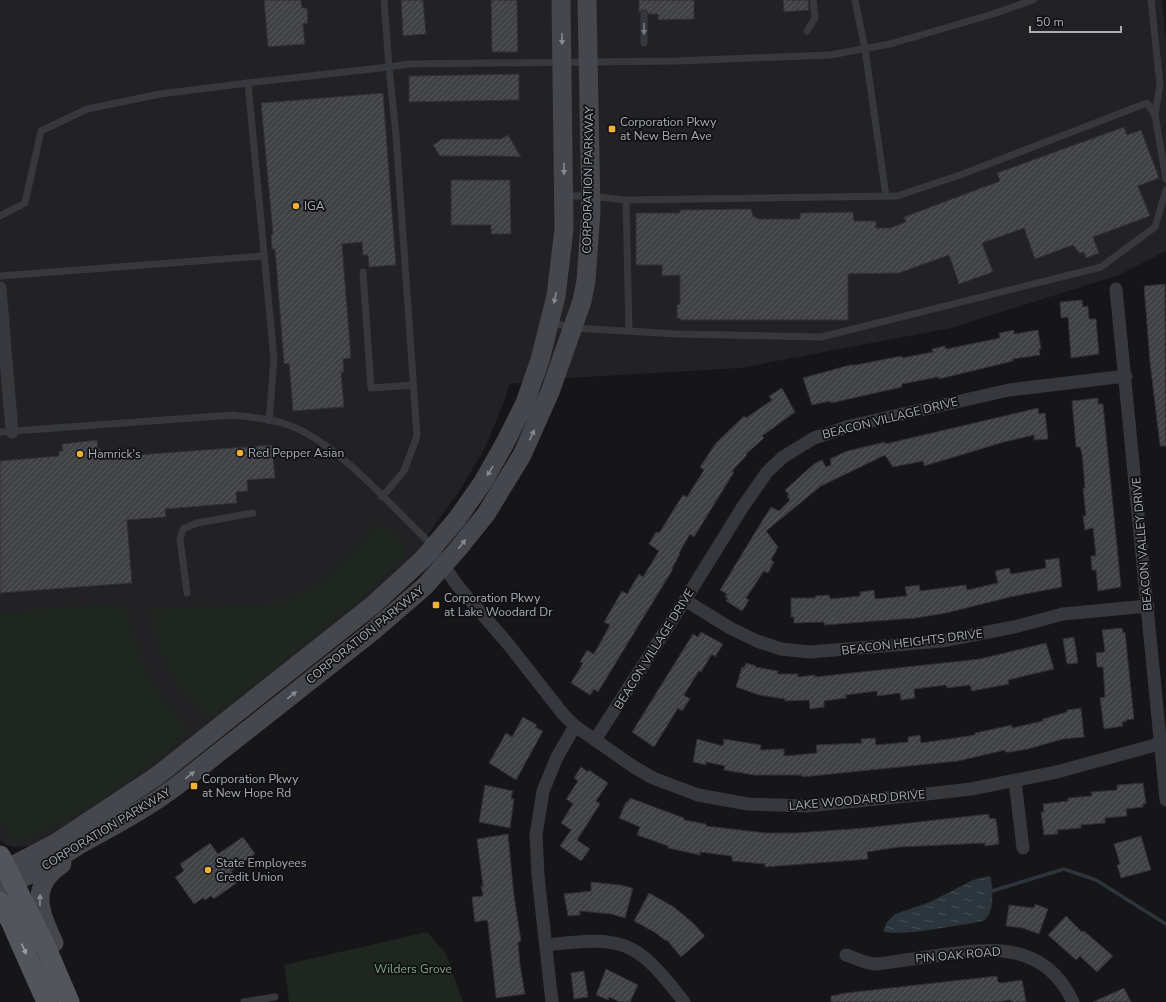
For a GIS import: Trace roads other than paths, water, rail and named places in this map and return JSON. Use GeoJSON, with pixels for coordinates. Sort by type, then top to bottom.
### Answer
{"type":"FeatureCollection","features":[{"type":"Feature","properties":{"kind":"main road","name":"CORPORATION PARKWAY"},"geometry":{"type":"LineString","coordinates":[[4,873],[56,843],[120,802],[163,771],[391,590],[432,548],[471,501],[505,443],[533,382],[550,322],[560,274],[564,229],[561,0]]}},
{"type":"Feature","properties":{"kind":"main road","name":"CORPORATION PARKWAY"},"geometry":{"type":"LineString","coordinates":[[4,873],[160,798],[391,616],[425,586],[486,514],[522,455],[544,407],[582,301],[586,281],[590,234],[588,0]]}},
{"type":"Feature","properties":{"kind":"main road"},"geometry":{"type":"LineString","coordinates":[[77,1002],[75,989],[40,911],[41,888],[51,872],[131,823],[160,798]]}},
{"type":"Feature","properties":{"kind":"main road"},"geometry":{"type":"LineString","coordinates":[[4,873],[46,948],[69,1002]]}},
{"type":"Feature","properties":{"kind":"main road"},"geometry":{"type":"LineString","coordinates":[[0,902],[23,948],[47,1002]]}},
{"type":"Feature","properties":{"kind":"street"},"geometry":{"type":"LineString","coordinates":[[0,288],[6,432]]}},
{"type":"Feature","properties":{"kind":"street","name":"BEACON VALLEY DRIVE"},"geometry":{"type":"LineString","coordinates":[[1116,289],[1163,742],[1166,800]]}},
{"type":"Feature","properties":{"kind":"street","name":"BEACON VILLAGE DRIVE"},"geometry":{"type":"LineString","coordinates":[[595,740],[742,508],[767,472],[783,457],[802,444],[827,432],[850,426],[1009,390],[1126,376]]}},
{"type":"Feature","properties":{"kind":"street","name":"LAKE WOODARD DRIVE"},"geometry":{"type":"LineString","coordinates":[[432,548],[457,585],[508,644],[563,714],[576,726],[634,767],[659,780],[698,795],[748,804],[806,806],[971,789],[1015,781],[1103,761],[1163,742]]}},
{"type":"Feature","properties":{"kind":"street","name":"BEACON HEIGHTS DRIVE"},"geometry":{"type":"LineString","coordinates":[[685,600],[751,639],[769,646],[810,652],[942,641],[1014,628],[1064,614],[1148,606]]}},
{"type":"Feature","properties":{"kind":"street"},"geometry":{"type":"LineString","coordinates":[[552,1002],[536,853],[537,817],[543,791],[549,775],[576,726]]}},
{"type":"Feature","properties":{"kind":"street"},"geometry":{"type":"LineString","coordinates":[[1015,781],[1023,848]]}},
{"type":"Feature","properties":{"kind":"street"},"geometry":{"type":"LineString","coordinates":[[546,946],[585,941],[608,941],[626,946],[641,954],[653,964],[684,1002]]}},
{"type":"Feature","properties":{"kind":"street","name":"PIN OAK ROAD"},"geometry":{"type":"LineString","coordinates":[[846,955],[875,964],[986,951],[1009,951],[1026,955],[1054,972],[1066,988],[1073,1002]]}},
{"type":"Feature","properties":{"kind":"lane"},"geometry":{"type":"LineString","coordinates":[[382,497],[404,471],[417,436],[396,135],[384,0]]}},
{"type":"Feature","properties":{"kind":"lane"},"geometry":{"type":"LineString","coordinates":[[807,31],[814,18],[813,0]]}},
{"type":"Feature","properties":{"kind":"lane"},"geometry":{"type":"LineString","coordinates":[[856,0],[865,48],[886,196]]}},
{"type":"Feature","properties":{"kind":"lane"},"geometry":{"type":"LineString","coordinates":[[0,216],[25,203],[42,132],[87,109],[160,94],[409,64],[588,63],[768,59],[830,55],[890,44],[1033,0]]}},
{"type":"Feature","properties":{"kind":"lane"},"geometry":{"type":"LineString","coordinates":[[1151,0],[1160,85],[1155,114],[1166,179]]}},
{"type":"Feature","properties":{"kind":"lane"},"geometry":{"type":"LineString","coordinates":[[644,14],[644,43]]}},
{"type":"Feature","properties":{"kind":"lane"},"geometry":{"type":"LineString","coordinates":[[248,83],[263,256],[274,359],[269,421]]}},
{"type":"Feature","properties":{"kind":"lane"},"geometry":{"type":"LineString","coordinates":[[564,196],[590,196],[626,200],[897,196],[960,175],[1147,103],[1155,114]]}},
{"type":"Feature","properties":{"kind":"lane"},"geometry":{"type":"LineString","coordinates":[[550,322],[573,328],[687,335],[821,338],[1101,267],[1155,227],[1166,190]]}},
{"type":"Feature","properties":{"kind":"lane"},"geometry":{"type":"LineString","coordinates":[[626,200],[629,331]]}},
{"type":"Feature","properties":{"kind":"lane"},"geometry":{"type":"LineString","coordinates":[[0,276],[263,256]]}},
{"type":"Feature","properties":{"kind":"lane"},"geometry":{"type":"LineString","coordinates":[[363,272],[371,388],[413,385]]}},
{"type":"Feature","properties":{"kind":"lane"},"geometry":{"type":"LineString","coordinates":[[6,432],[228,416],[252,417],[291,426],[316,439],[336,454],[425,538],[432,548]]}},
{"type":"Feature","properties":{"kind":"lane"},"geometry":{"type":"LineString","coordinates":[[187,593],[180,539],[183,528],[197,523],[253,513]]}},
{"type":"Feature","properties":{"kind":"lane"},"geometry":{"type":"LineString","coordinates":[[244,1002],[275,997]]}},
{"type":"Feature","properties":{"kind":"water"},"geometry":{"type":"Polygon","coordinates":[[[989,876],[991,878],[992,907],[987,917],[983,921],[915,932],[890,933],[883,931],[887,922],[895,914],[930,902],[973,880],[989,876]]]}},
{"type":"Feature","properties":{"kind":"waterway"},"geometry":{"type":"LineString","coordinates":[[992,891],[1064,869],[1096,880],[1166,924]]}},
{"type":"Feature","properties":{"kind":"place","name":"Corporation Pkwy at New Bern Ave"},"geometry":{"type":"Point","coordinates":[612,129]}},
{"type":"Feature","properties":{"kind":"place","name":"IGA"},"geometry":{"type":"Point","coordinates":[296,206]}},
{"type":"Feature","properties":{"kind":"place","name":"Red Pepper Asian"},"geometry":{"type":"Point","coordinates":[240,453]}},
{"type":"Feature","properties":{"kind":"place","name":"Hamrick's"},"geometry":{"type":"Point","coordinates":[80,454]}},
{"type":"Feature","properties":{"kind":"place","name":"Corporation Pkwy at Lake Woodard Dr"},"geometry":{"type":"Point","coordinates":[436,605]}},
{"type":"Feature","properties":{"kind":"place","name":"Corporation Pkwy at New Hope Rd"},"geometry":{"type":"Point","coordinates":[194,786]}},
{"type":"Feature","properties":{"kind":"place","name":"State Employees Credit Union"},"geometry":{"type":"Point","coordinates":[208,870]}},
{"type":"Feature","properties":{"kind":"park label","name":"Wilders Grove"},"geometry":{"type":"Point","coordinates":[413,969]}}]}
